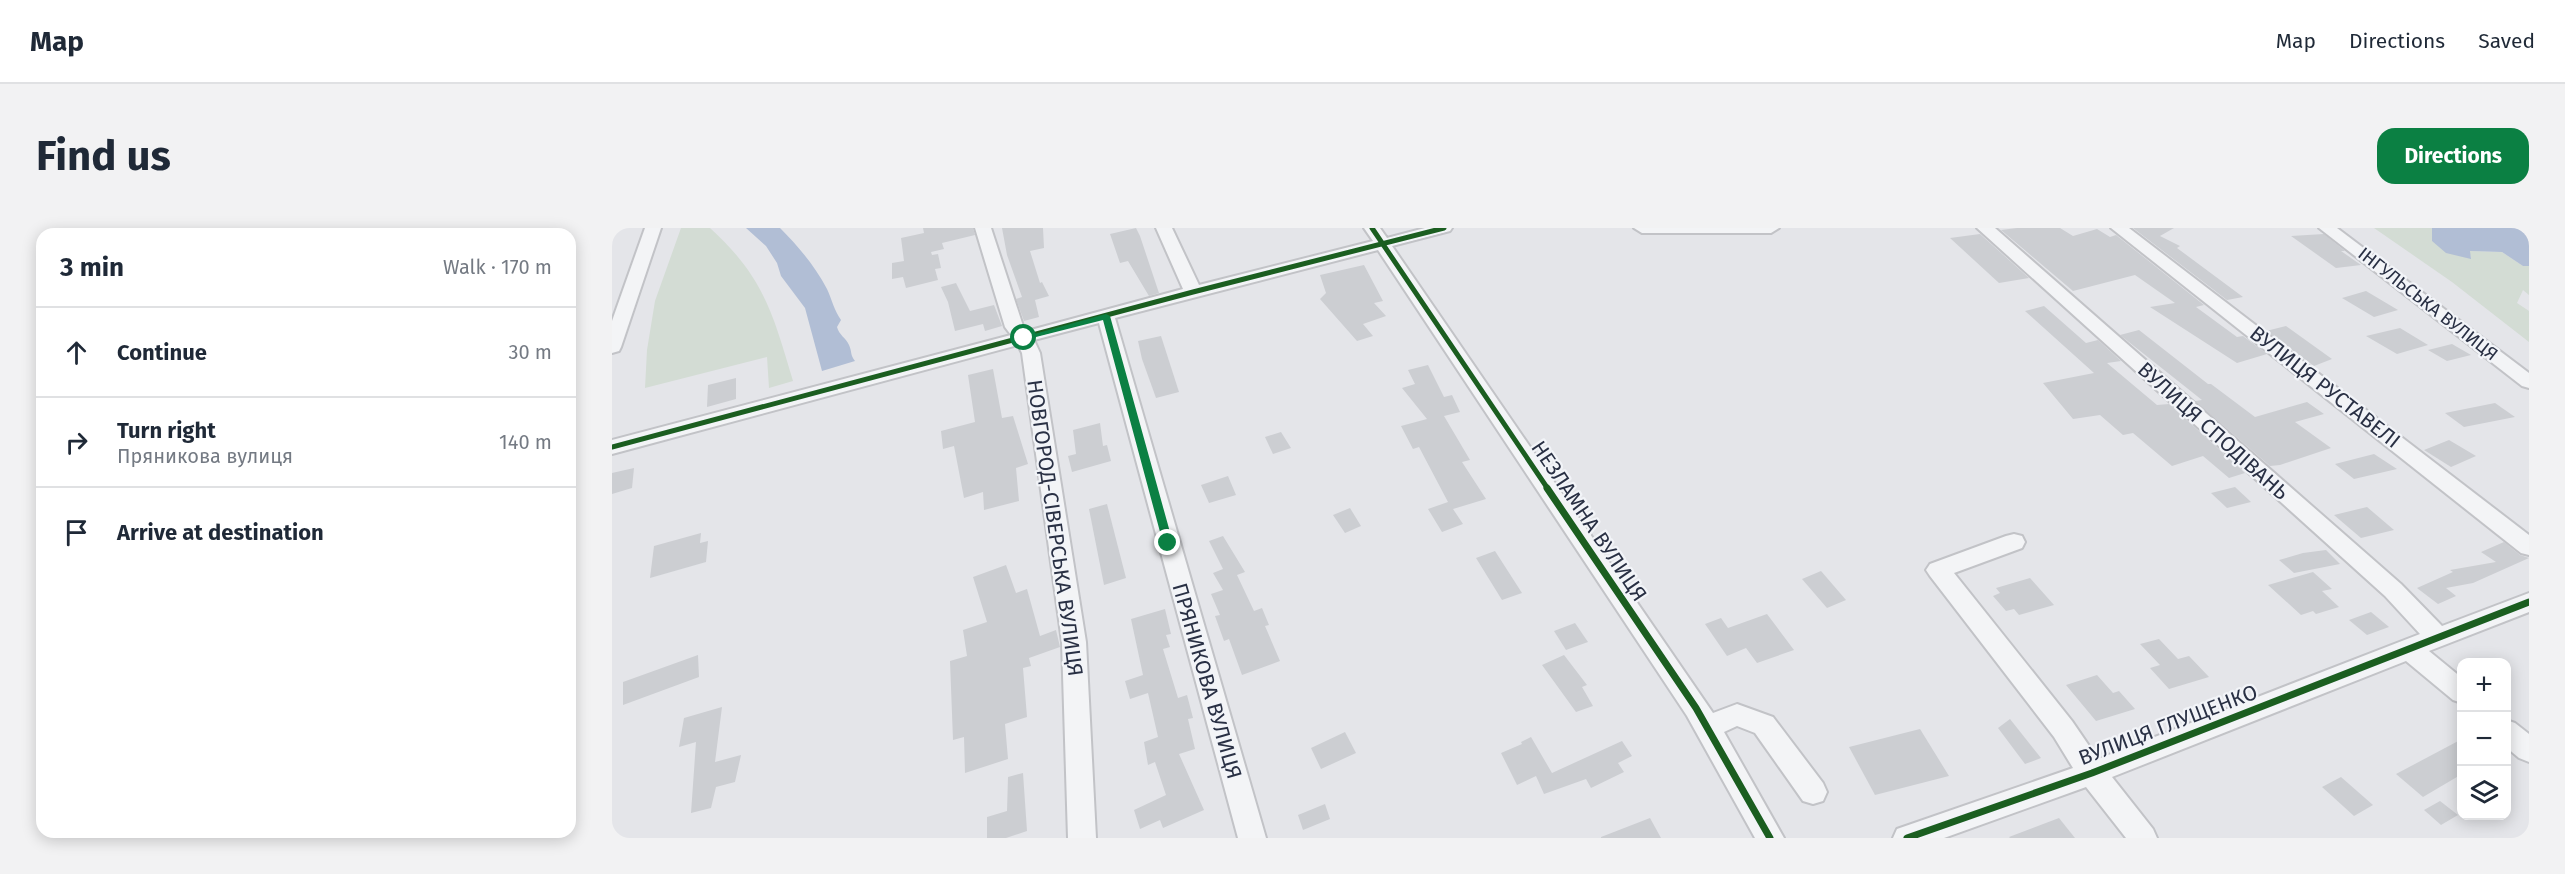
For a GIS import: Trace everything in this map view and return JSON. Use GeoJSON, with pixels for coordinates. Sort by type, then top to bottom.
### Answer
{"type":"FeatureCollection","features":[{"type":"Feature","properties":{"kind":"street"},"geometry":{"type":"LineString","coordinates":[[612,347],[653,228]]}},
{"type":"Feature","properties":{"kind":"street","name":"НОВГОРОД-СІВЕРСЬКА ВУЛИЦЯ"},"geometry":{"type":"LineString","coordinates":[[983,228],[1014,327],[1024,338],[1031,353],[1037,386],[1074,642],[1082,838]]}},
{"type":"Feature","properties":{"kind":"street"},"geometry":{"type":"LineString","coordinates":[[1164,228],[1193,292]]}},
{"type":"Feature","properties":{"kind":"street"},"geometry":{"type":"LineString","coordinates":[[612,447],[1106,316],[1377,236],[1444,228]]}},
{"type":"Feature","properties":{"kind":"street"},"geometry":{"type":"LineString","coordinates":[[1642,228],[1771,228]]}},
{"type":"Feature","properties":{"kind":"street","name":"ВУЛИЦЯ СПОДІВАНЬ"},"geometry":{"type":"LineString","coordinates":[[1985,228],[2393,590],[2439,638]]}},
{"type":"Feature","properties":{"kind":"street","name":"ВУЛИЦЯ РУСТАВЕЛІ"},"geometry":{"type":"LineString","coordinates":[[2119,228],[2529,547]]}},
{"type":"Feature","properties":{"kind":"street","name":"ІНГУЛЬСЬКА ВУЛИЦЯ"},"geometry":{"type":"LineString","coordinates":[[2327,228],[2529,382]]}},
{"type":"Feature","properties":{"kind":"street","name":"НЕЗЛАМНА ВУЛИЦЯ"},"geometry":{"type":"LineString","coordinates":[[1377,236],[1707,727],[1770,838]]}},
{"type":"Feature","properties":{"kind":"street","name":"ПРЯНИКОВА ВУЛИЦЯ"},"geometry":{"type":"LineString","coordinates":[[1106,316],[1252,838]]}},
{"type":"Feature","properties":{"kind":"street"},"geometry":{"type":"LineString","coordinates":[[2014,542],[1938,570],[2063,729],[2092,773],[2143,838]]}},
{"type":"Feature","properties":{"kind":"street"},"geometry":{"type":"LineString","coordinates":[[2439,638],[2529,602]]}},
{"type":"Feature","properties":{"kind":"street","name":"ВУЛИЦЯ ГЛУЩЕНКО"},"geometry":{"type":"LineString","coordinates":[[1907,838],[2092,773],[2439,638]]}},
{"type":"Feature","properties":{"kind":"street"},"geometry":{"type":"LineString","coordinates":[[2409,649],[2457,689]]}},
{"type":"Feature","properties":{"kind":"street"},"geometry":{"type":"LineString","coordinates":[[1707,727],[1737,715],[1764,725],[1813,792]]}},
{"type":"Feature","properties":{"kind":"street"},"geometry":{"type":"LineString","coordinates":[[2511,735],[2529,750]]}},
{"type":"Feature","properties":{"kind":"shaded area"},"geometry":{"type":"Polygon","coordinates":[[[681,228],[710,228],[743,263],[755,280],[772,316],[793,381],[769,388],[767,357],[645,388],[647,350],[655,301],[681,228]]]}},
{"type":"Feature","properties":{"kind":"shaded area"},"geometry":{"type":"Polygon","coordinates":[[[2374,228],[2432,228],[2432,241],[2471,258],[2469,251],[2502,252],[2523,266],[2529,266],[2529,295],[2523,290],[2517,303],[2529,311],[2529,342],[2452,282],[2374,228]]]}},
{"type":"Feature","properties":{"kind":"water"},"geometry":{"type":"Polygon","coordinates":[[[746,228],[780,228],[806,257],[827,289],[841,320],[837,327],[838,330],[848,343],[855,361],[822,371],[805,308],[781,276],[777,263],[766,246],[746,228]]]}},
{"type":"Feature","properties":{"kind":"water"},"geometry":{"type":"Polygon","coordinates":[[[2432,228],[2529,228],[2529,266],[2523,266],[2502,252],[2470,251],[2471,259],[2446,253],[2432,241],[2432,228]]]}},
{"type":"Feature","properties":{"kind":"building"},"geometry":{"type":"Polygon","coordinates":[[[923,228],[973,228],[975,235],[942,243],[944,249],[931,252],[932,255],[938,254],[941,268],[935,269],[938,280],[906,288],[903,277],[892,279],[892,263],[904,261],[901,238],[924,233],[923,228]]]}},
{"type":"Feature","properties":{"kind":"building"},"geometry":{"type":"Polygon","coordinates":[[[1002,228],[1043,228],[1044,248],[1030,251],[1040,283],[1042,282],[1049,296],[1035,300],[1039,317],[1024,321],[1016,299],[1022,297],[1007,255],[1002,228]]]}},
{"type":"Feature","properties":{"kind":"building"},"geometry":{"type":"Polygon","coordinates":[[[1136,228],[1159,293],[1149,296],[1128,261],[1120,263],[1110,234],[1136,228]]]}},
{"type":"Feature","properties":{"kind":"building"},"geometry":{"type":"Polygon","coordinates":[[[2060,228],[2073,236],[2097,229],[2110,237],[2116,235],[2204,305],[2196,307],[2237,337],[2243,336],[2267,354],[2237,363],[2150,307],[2175,303],[2135,275],[2073,291],[2001,230],[2060,228]]]}},
{"type":"Feature","properties":{"kind":"building"},"geometry":{"type":"Polygon","coordinates":[[[2133,228],[2174,228],[2160,236],[2180,246],[2177,248],[2243,297],[2227,300],[2133,228]]]}},
{"type":"Feature","properties":{"kind":"building"},"geometry":{"type":"Polygon","coordinates":[[[1980,234],[2029,278],[1999,283],[1950,238],[1980,234]]]}},
{"type":"Feature","properties":{"kind":"building"},"geometry":{"type":"Polygon","coordinates":[[[2324,234],[2345,251],[2341,251],[2361,265],[2336,268],[2291,236],[2324,234]]]}},
{"type":"Feature","properties":{"kind":"building"},"geometry":{"type":"Polygon","coordinates":[[[1364,265],[1383,301],[1374,303],[1386,316],[1363,324],[1373,336],[1357,341],[1320,299],[1326,293],[1320,275],[1364,265]]]}},
{"type":"Feature","properties":{"kind":"building"},"geometry":{"type":"Polygon","coordinates":[[[956,283],[970,311],[994,305],[1002,326],[985,331],[983,324],[955,331],[948,302],[941,287],[956,283]]]}},
{"type":"Feature","properties":{"kind":"building"},"geometry":{"type":"Polygon","coordinates":[[[2366,291],[2398,310],[2374,317],[2342,298],[2366,291]]]}},
{"type":"Feature","properties":{"kind":"building"},"geometry":{"type":"Polygon","coordinates":[[[2044,306],[2086,343],[2098,340],[2121,361],[2107,363],[2157,405],[2169,404],[2245,473],[2229,478],[2203,456],[2172,466],[2133,433],[2123,435],[2100,415],[2073,419],[2043,383],[2094,373],[2025,311],[2044,306]]]}},
{"type":"Feature","properties":{"kind":"building"},"geometry":{"type":"Polygon","coordinates":[[[2286,326],[2332,359],[2314,366],[2266,331],[2286,326]]]}},
{"type":"Feature","properties":{"kind":"building"},"geometry":{"type":"Polygon","coordinates":[[[2400,328],[2428,345],[2397,354],[2366,336],[2400,328]]]}},
{"type":"Feature","properties":{"kind":"building"},"geometry":{"type":"Polygon","coordinates":[[[2139,330],[2255,417],[2307,402],[2324,414],[2295,422],[2331,448],[2280,465],[2270,466],[2195,401],[2202,400],[2120,335],[2139,330]]]}},
{"type":"Feature","properties":{"kind":"building"},"geometry":{"type":"Polygon","coordinates":[[[1161,336],[1179,392],[1156,398],[1138,341],[1161,336]]]}},
{"type":"Feature","properties":{"kind":"building"},"geometry":{"type":"Polygon","coordinates":[[[2452,344],[2471,355],[2447,361],[2428,350],[2452,344]]]}},
{"type":"Feature","properties":{"kind":"building"},"geometry":{"type":"Polygon","coordinates":[[[1428,365],[1444,397],[1452,395],[1460,412],[1444,416],[1470,460],[1462,462],[1486,499],[1453,509],[1463,524],[1442,532],[1428,509],[1448,502],[1419,447],[1413,449],[1401,426],[1427,419],[1402,388],[1415,384],[1408,370],[1428,365]]]}},
{"type":"Feature","properties":{"kind":"building"},"geometry":{"type":"Polygon","coordinates":[[[993,369],[1002,418],[1013,416],[1028,464],[1016,468],[1019,501],[984,510],[983,492],[964,498],[954,446],[943,449],[941,431],[975,422],[968,375],[993,369]]]}},
{"type":"Feature","properties":{"kind":"building"},"geometry":{"type":"Polygon","coordinates":[[[736,378],[736,399],[707,407],[708,385],[736,378]]]}},
{"type":"Feature","properties":{"kind":"building"},"geometry":{"type":"Polygon","coordinates":[[[2495,403],[2515,417],[2464,427],[2445,413],[2495,403]]]}},
{"type":"Feature","properties":{"kind":"building"},"geometry":{"type":"Polygon","coordinates":[[[1100,423],[1103,446],[1107,445],[1111,461],[1072,472],[1068,456],[1076,454],[1073,430],[1100,423]]]}},
{"type":"Feature","properties":{"kind":"building"},"geometry":{"type":"Polygon","coordinates":[[[1281,432],[1291,448],[1273,454],[1265,437],[1281,432]]]}},
{"type":"Feature","properties":{"kind":"building"},"geometry":{"type":"Polygon","coordinates":[[[2449,440],[2476,456],[2451,467],[2424,450],[2449,440]]]}},
{"type":"Feature","properties":{"kind":"building"},"geometry":{"type":"Polygon","coordinates":[[[2374,454],[2397,469],[2354,479],[2335,464],[2374,454]]]}},
{"type":"Feature","properties":{"kind":"building"},"geometry":{"type":"Polygon","coordinates":[[[634,468],[632,488],[612,494],[612,473],[634,468]]]}},
{"type":"Feature","properties":{"kind":"building"},"geometry":{"type":"Polygon","coordinates":[[[1228,476],[1236,495],[1209,503],[1201,485],[1228,476]]]}},
{"type":"Feature","properties":{"kind":"building"},"geometry":{"type":"Polygon","coordinates":[[[2235,487],[2251,502],[2227,508],[2211,493],[2235,487]]]}},
{"type":"Feature","properties":{"kind":"building"},"geometry":{"type":"Polygon","coordinates":[[[1107,504],[1126,578],[1104,585],[1089,509],[1107,504]]]}},
{"type":"Feature","properties":{"kind":"building"},"geometry":{"type":"Polygon","coordinates":[[[2367,507],[2394,530],[2361,538],[2334,515],[2367,507]]]}},
{"type":"Feature","properties":{"kind":"building"},"geometry":{"type":"Polygon","coordinates":[[[1350,508],[1361,526],[1345,533],[1333,515],[1350,508]]]}},
{"type":"Feature","properties":{"kind":"building"},"geometry":{"type":"Polygon","coordinates":[[[701,533],[700,543],[708,541],[706,562],[650,578],[654,546],[701,533]]]}},
{"type":"Feature","properties":{"kind":"building"},"geometry":{"type":"Polygon","coordinates":[[[1223,536],[1245,572],[1237,575],[1254,611],[1262,608],[1269,625],[1265,626],[1280,661],[1242,675],[1229,639],[1224,641],[1215,616],[1220,615],[1211,594],[1223,590],[1213,573],[1223,569],[1209,541],[1223,536]]]}},
{"type":"Feature","properties":{"kind":"building"},"geometry":{"type":"Polygon","coordinates":[[[2504,542],[2520,555],[2529,558],[2473,583],[2446,588],[2456,596],[2438,604],[2417,588],[2453,572],[2450,570],[2496,562],[2481,552],[2504,542]]]}},
{"type":"Feature","properties":{"kind":"building"},"geometry":{"type":"Polygon","coordinates":[[[2326,550],[2340,564],[2294,573],[2279,560],[2303,553],[2326,550]]]}},
{"type":"Feature","properties":{"kind":"building"},"geometry":{"type":"Polygon","coordinates":[[[1495,551],[1522,593],[1502,600],[1476,558],[1495,551]]]}},
{"type":"Feature","properties":{"kind":"building"},"geometry":{"type":"Polygon","coordinates":[[[1006,565],[1016,593],[1027,589],[1040,636],[1056,630],[1060,647],[1029,658],[1031,666],[1023,668],[1027,717],[1005,724],[1008,759],[965,773],[964,737],[953,740],[950,661],[967,656],[963,630],[987,622],[973,577],[1006,565]]]}},
{"type":"Feature","properties":{"kind":"building"},"geometry":{"type":"Polygon","coordinates":[[[1821,571],[1846,600],[1827,608],[1802,579],[1821,571]]]}},
{"type":"Feature","properties":{"kind":"building"},"geometry":{"type":"Polygon","coordinates":[[[2313,572],[2332,589],[2322,591],[2339,607],[2316,614],[2313,611],[2301,615],[2268,585],[2313,572]]]}},
{"type":"Feature","properties":{"kind":"building"},"geometry":{"type":"Polygon","coordinates":[[[2030,578],[2054,605],[2019,615],[2014,609],[2006,611],[1993,596],[2000,593],[1996,588],[2030,578]]]}},
{"type":"Feature","properties":{"kind":"building"},"geometry":{"type":"Polygon","coordinates":[[[1165,609],[1171,634],[1166,635],[1170,647],[1163,649],[1178,698],[1187,695],[1193,718],[1188,719],[1195,749],[1179,754],[1204,810],[1163,828],[1160,820],[1140,829],[1134,810],[1166,795],[1155,762],[1148,765],[1144,742],[1158,737],[1148,693],[1130,699],[1125,681],[1143,675],[1131,619],[1165,609]]]}},
{"type":"Feature","properties":{"kind":"building"},"geometry":{"type":"Polygon","coordinates":[[[2371,612],[2389,627],[2367,635],[2349,620],[2371,612]]]}},
{"type":"Feature","properties":{"kind":"building"},"geometry":{"type":"Polygon","coordinates":[[[1767,614],[1794,650],[1757,663],[1746,648],[1727,656],[1705,624],[1721,618],[1728,628],[1767,614]]]}},
{"type":"Feature","properties":{"kind":"building"},"geometry":{"type":"Polygon","coordinates":[[[1575,623],[1588,642],[1566,650],[1554,631],[1575,623]]]}},
{"type":"Feature","properties":{"kind":"building"},"geometry":{"type":"Polygon","coordinates":[[[2159,639],[2178,659],[2189,656],[2209,677],[2169,689],[2150,668],[2160,665],[2140,644],[2159,639]]]}},
{"type":"Feature","properties":{"kind":"building"},"geometry":{"type":"Polygon","coordinates":[[[698,655],[699,677],[623,705],[623,682],[698,655]]]}},
{"type":"Feature","properties":{"kind":"building"},"geometry":{"type":"Polygon","coordinates":[[[1564,655],[1587,685],[1582,687],[1593,706],[1576,712],[1542,665],[1564,655]]]}},
{"type":"Feature","properties":{"kind":"building"},"geometry":{"type":"Polygon","coordinates":[[[2097,675],[2113,693],[2119,691],[2135,709],[2096,721],[2066,685],[2097,675]]]}},
{"type":"Feature","properties":{"kind":"building"},"geometry":{"type":"Polygon","coordinates":[[[722,707],[715,762],[741,755],[735,782],[716,787],[711,808],[691,813],[696,742],[679,747],[684,718],[722,707]]]}},
{"type":"Feature","properties":{"kind":"building"},"geometry":{"type":"Polygon","coordinates":[[[2010,719],[2041,758],[2025,764],[1998,728],[2010,719]]]}},
{"type":"Feature","properties":{"kind":"building"},"geometry":{"type":"Polygon","coordinates":[[[1920,729],[1949,776],[1875,795],[1849,747],[1920,729]]]}},
{"type":"Feature","properties":{"kind":"building"},"geometry":{"type":"Polygon","coordinates":[[[1345,732],[1356,753],[1321,769],[1311,748],[1345,732]]]}},
{"type":"Feature","properties":{"kind":"building"},"geometry":{"type":"Polygon","coordinates":[[[1531,737],[1552,773],[1622,741],[1632,756],[1618,763],[1624,772],[1591,788],[1586,779],[1544,794],[1536,776],[1517,785],[1501,753],[1522,744],[1521,742],[1531,737]]]}},
{"type":"Feature","properties":{"kind":"building"},"geometry":{"type":"Polygon","coordinates":[[[2457,742],[2457,777],[2423,797],[2396,774],[2457,742]]]}},
{"type":"Feature","properties":{"kind":"building"},"geometry":{"type":"Polygon","coordinates":[[[1023,773],[1027,831],[1006,838],[987,838],[987,817],[1007,811],[1008,777],[1023,773]]]}},
{"type":"Feature","properties":{"kind":"building"},"geometry":{"type":"Polygon","coordinates":[[[2341,777],[2373,805],[2354,816],[2322,787],[2341,777]]]}},
{"type":"Feature","properties":{"kind":"building"},"geometry":{"type":"Polygon","coordinates":[[[2440,801],[2457,816],[2441,825],[2424,810],[2440,801]]]}},
{"type":"Feature","properties":{"kind":"building"},"geometry":{"type":"Polygon","coordinates":[[[1325,804],[1330,819],[1303,830],[1298,815],[1325,804]]]}},
{"type":"Feature","properties":{"kind":"building"},"geometry":{"type":"Polygon","coordinates":[[[1650,818],[1661,838],[1601,838],[1601,837],[1650,818]]]}},
{"type":"Feature","properties":{"kind":"building"},"geometry":{"type":"Polygon","coordinates":[[[2059,818],[2075,838],[2009,837],[2059,818]]]}},
{"type":"Feature","properties":{"kind":"cycle path"},"geometry":{"type":"LineString","coordinates":[[1372,228],[1696,708],[1770,838]]}},
{"type":"Feature","properties":{"kind":"cycle path"},"geometry":{"type":"LineString","coordinates":[[612,447],[1193,292],[1444,228]]}},
{"type":"Feature","properties":{"kind":"cycle path"},"geometry":{"type":"LineString","coordinates":[[1907,838],[2092,773],[2529,602]]}},
{"type":"Feature","properties":{"kind":"route"},"geometry":{"type":"LineString","coordinates":[[1024,338],[1106,316],[1168,543]]}}]}
